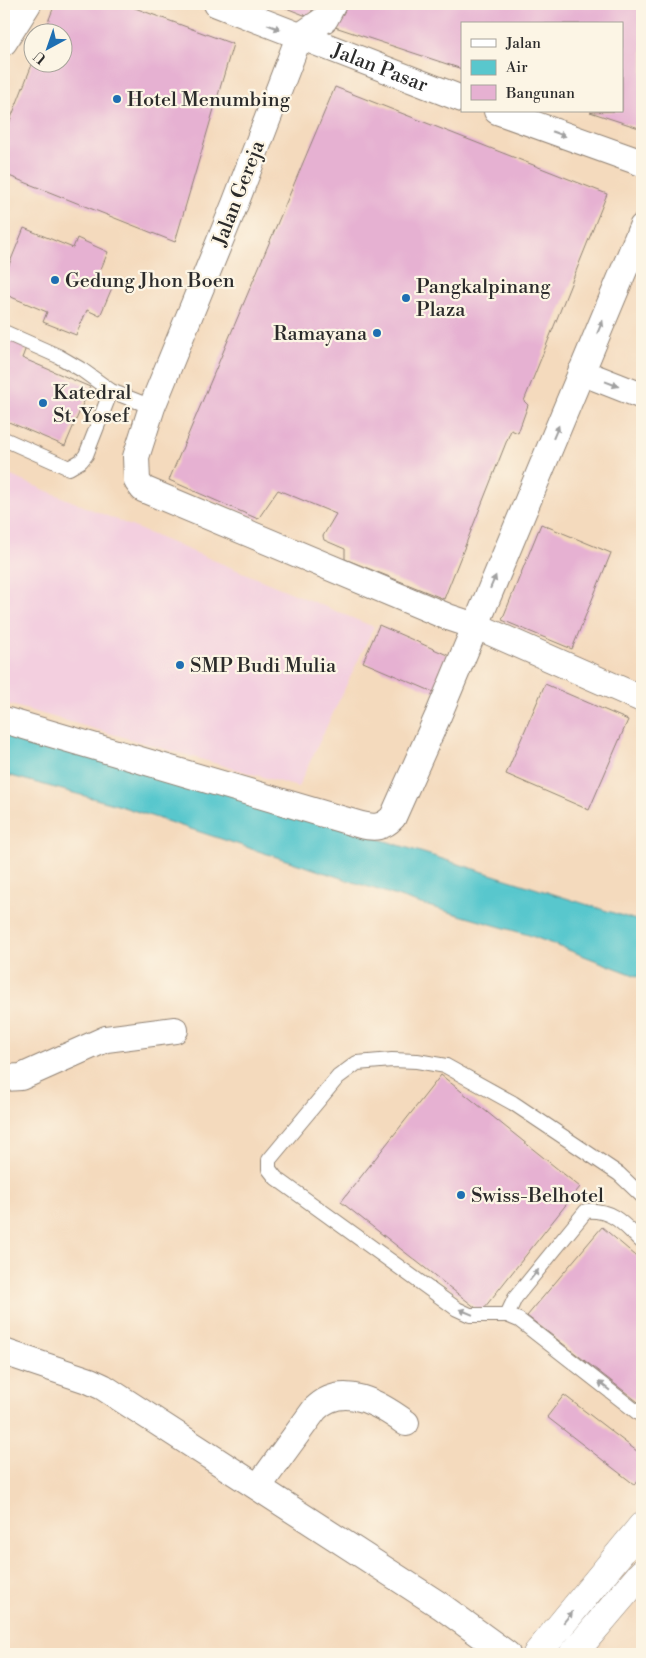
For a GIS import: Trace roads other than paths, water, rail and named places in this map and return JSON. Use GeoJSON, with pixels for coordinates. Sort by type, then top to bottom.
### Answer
{"type":"FeatureCollection","features":[{"type":"Feature","properties":{"kind":"highway"},"geometry":{"type":"LineString","coordinates":[[538,1654],[642,1526]]}},
{"type":"Feature","properties":{"kind":"highway"},"geometry":{"type":"LineString","coordinates":[[574,1654],[642,1573]]}},
{"type":"Feature","properties":{"kind":"street"},"geometry":{"type":"LineString","coordinates":[[4,42],[28,4]]}},
{"type":"Feature","properties":{"kind":"street","name":"Jalan Pasar"},"geometry":{"type":"LineString","coordinates":[[217,4],[461,99]]}},
{"type":"Feature","properties":{"kind":"street"},"geometry":{"type":"LineString","coordinates":[[299,36],[325,20],[333,4]]}},
{"type":"Feature","properties":{"kind":"street","name":"Jalan Gereja"},"geometry":{"type":"LineString","coordinates":[[299,36],[235,204],[152,407],[136,457],[137,481],[143,489],[474,627]]}},
{"type":"Feature","properties":{"kind":"street"},"geometry":{"type":"LineString","coordinates":[[500,112],[642,163]]}},
{"type":"Feature","properties":{"kind":"street"},"geometry":{"type":"LineString","coordinates":[[4,720],[361,825],[372,828],[385,824],[393,817],[438,716],[642,227]]}},
{"type":"Feature","properties":{"kind":"street"},"geometry":{"type":"LineString","coordinates":[[581,372],[642,396]]}},
{"type":"Feature","properties":{"kind":"street"},"geometry":{"type":"LineString","coordinates":[[474,627],[482,628],[642,699]]}},
{"type":"Feature","properties":{"kind":"street"},"geometry":{"type":"LineString","coordinates":[[474,627],[480,632],[642,704]]}},
{"type":"Feature","properties":{"kind":"street"},"geometry":{"type":"LineString","coordinates":[[4,1078],[21,1077],[106,1039],[175,1030]]}},
{"type":"Feature","properties":{"kind":"street"},"geometry":{"type":"LineString","coordinates":[[4,1352],[103,1387],[441,1606],[506,1654]]}},
{"type":"Feature","properties":{"kind":"street"},"geometry":{"type":"LineString","coordinates":[[258,1487],[315,1409],[328,1399],[340,1396],[361,1398],[383,1406],[406,1422]]}},
{"type":"Feature","properties":{"kind":"lane"},"geometry":{"type":"LineString","coordinates":[[4,332],[58,356],[82,370],[111,391],[152,407]]}},
{"type":"Feature","properties":{"kind":"lane"},"geometry":{"type":"LineString","coordinates":[[4,439],[69,468],[75,466],[86,455],[111,391]]}},
{"type":"Feature","properties":{"kind":"lane"},"geometry":{"type":"LineString","coordinates":[[642,1196],[619,1174],[513,1102],[446,1066],[416,1061],[392,1060],[357,1063],[338,1077],[269,1160],[269,1169],[276,1178],[457,1309],[470,1315],[507,1315],[519,1320],[642,1416]]}},
{"type":"Feature","properties":{"kind":"lane"},"geometry":{"type":"LineString","coordinates":[[507,1315],[516,1298],[586,1211],[598,1210],[613,1215],[642,1242]]}},
{"type":"Feature","properties":{"kind":"water"},"geometry":{"type":"Polygon","coordinates":[[[4,724],[642,922],[642,978],[529,935],[421,904],[114,804],[4,774],[4,724]]]}},
{"type":"Feature","properties":{"kind":"place","name":"Hotel Menumbing"},"geometry":{"type":"Point","coordinates":[117,99]}},
{"type":"Feature","properties":{"kind":"place","name":"Gedung Jhon Boen"},"geometry":{"type":"Point","coordinates":[55,280]}},
{"type":"Feature","properties":{"kind":"place","name":"Pangkalpinang Plaza"},"geometry":{"type":"Point","coordinates":[406,298]}},
{"type":"Feature","properties":{"kind":"place","name":"Ramayana"},"geometry":{"type":"Point","coordinates":[377,333]}},
{"type":"Feature","properties":{"kind":"place","name":"Katedral St. Yosef"},"geometry":{"type":"Point","coordinates":[43,403]}},
{"type":"Feature","properties":{"kind":"place","name":"SMP Budi Mulia"},"geometry":{"type":"Point","coordinates":[180,665]}},
{"type":"Feature","properties":{"kind":"place","name":"Swiss-Belhotel"},"geometry":{"type":"Point","coordinates":[461,1195]}}]}
